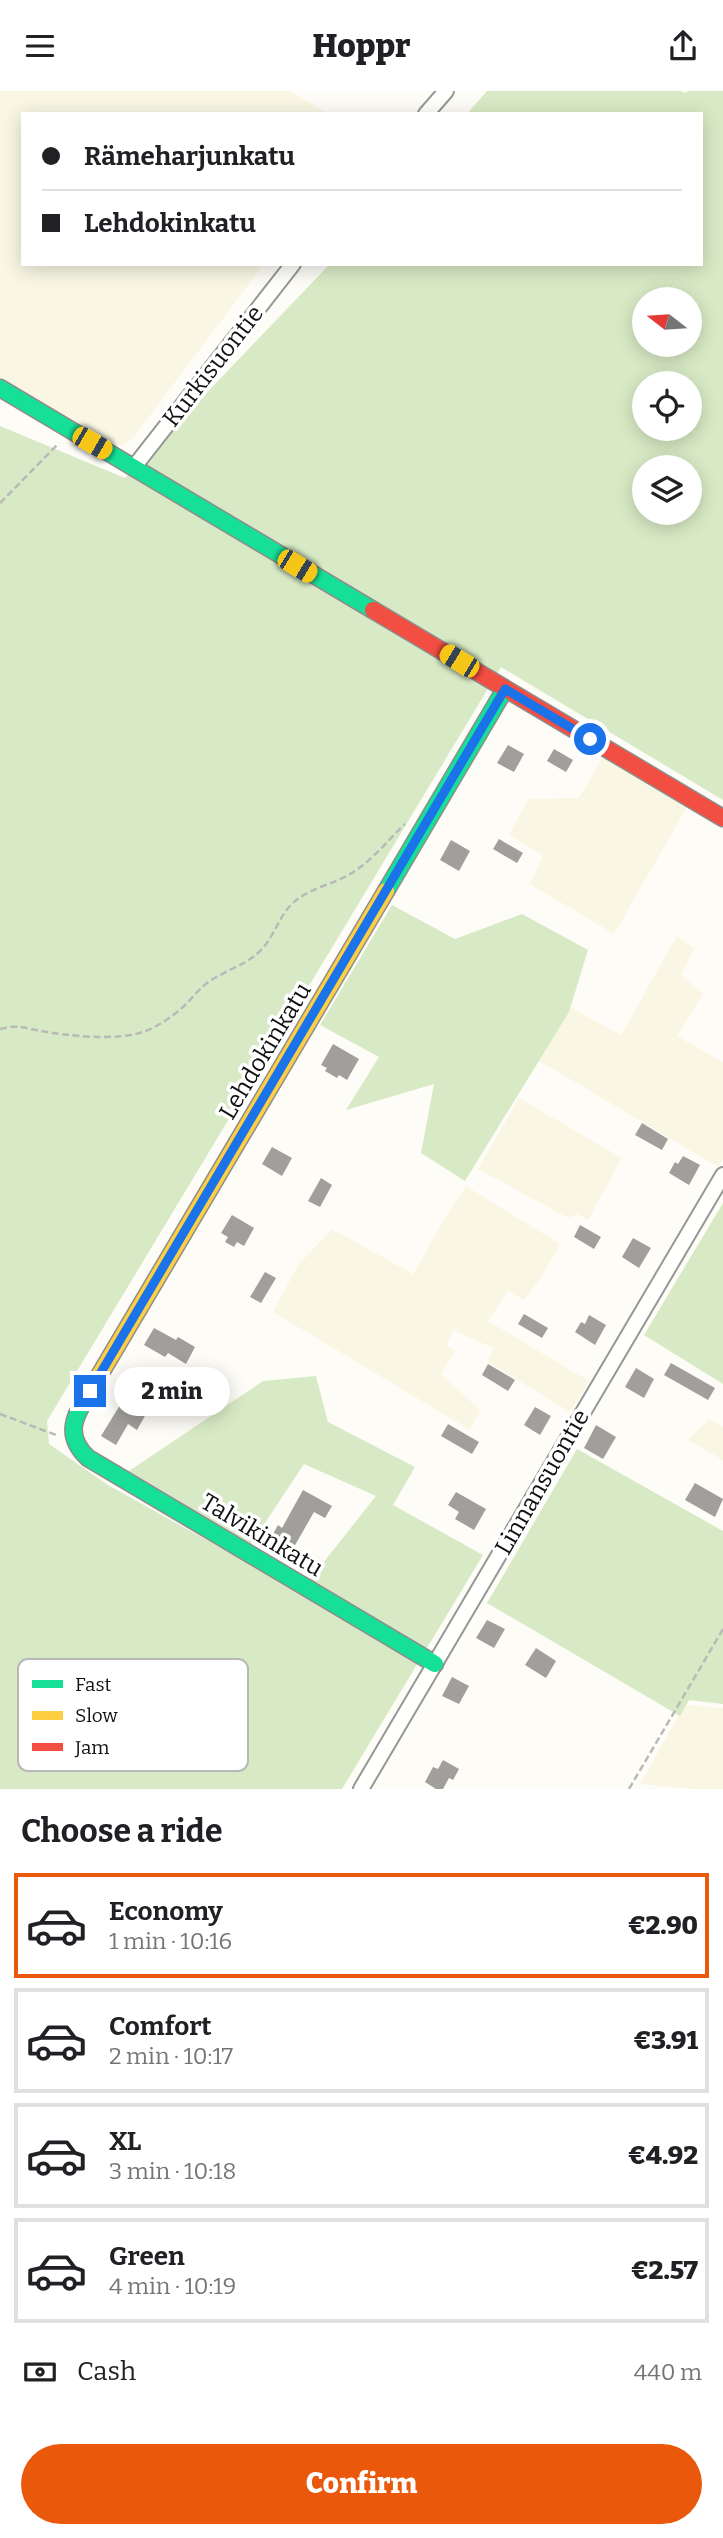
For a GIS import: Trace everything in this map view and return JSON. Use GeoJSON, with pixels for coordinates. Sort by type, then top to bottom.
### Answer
{"type":"FeatureCollection","features":[{"type":"Feature","properties":{"kind":"street"},"geometry":{"type":"LineString","coordinates":[[428,112],[446,91]]}},
{"type":"Feature","properties":{"kind":"street","name":"Kurkisuontie"},"geometry":{"type":"LineString","coordinates":[[134,467],[291,266]]}},
{"type":"Feature","properties":{"kind":"street"},"geometry":{"type":"LineString","coordinates":[[0,388],[723,818]]}},
{"type":"Feature","properties":{"kind":"street","name":"Lehdokinkatu"},"geometry":{"type":"LineString","coordinates":[[72,1438],[76,1415],[505,689]]}},
{"type":"Feature","properties":{"kind":"street","name":"Linnansuontie"},"geometry":{"type":"LineString","coordinates":[[361,1789],[723,1175]]}},
{"type":"Feature","properties":{"kind":"street","name":"Talvikinkatu"},"geometry":{"type":"LineString","coordinates":[[72,1438],[88,1458],[435,1664]]}},
{"type":"Feature","properties":{"kind":"path"},"geometry":{"type":"LineString","coordinates":[[0,503],[71,431]]}},
{"type":"Feature","properties":{"kind":"path"},"geometry":{"type":"LineString","coordinates":[[0,1029],[16,1025],[42,1031],[111,1036],[142,1032],[167,1019],[213,978],[235,969],[260,951],[292,904],[314,889],[334,883],[362,867],[408,821],[426,823]]}},
{"type":"Feature","properties":{"kind":"path"},"geometry":{"type":"LineString","coordinates":[[0,1414],[53,1435],[72,1438]]}},
{"type":"Feature","properties":{"kind":"path"},"geometry":{"type":"LineString","coordinates":[[629,1789],[723,1629]]}},
{"type":"Feature","properties":{"kind":"shaded area"},"geometry":{"type":"Polygon","coordinates":[[[0,91],[290,91],[325,112],[21,112],[21,266],[262,266],[133,438],[121,446],[87,431],[0,378],[0,91]]]}},
{"type":"Feature","properties":{"kind":"shaded area"},"geometry":{"type":"Polygon","coordinates":[[[603,756],[687,807],[614,934],[530,884],[543,855],[509,835],[528,799],[579,798],[603,756]]]}},
{"type":"Feature","properties":{"kind":"shaded area"},"geometry":{"type":"Polygon","coordinates":[[[677,936],[694,949],[681,975],[703,994],[677,1036],[723,1062],[723,1159],[718,1167],[538,1060],[571,1008],[621,1035],[677,936]]]}},
{"type":"Feature","properties":{"kind":"shaded area"},"geometry":{"type":"Polygon","coordinates":[[[519,1098],[622,1158],[588,1220],[577,1214],[568,1218],[478,1169],[519,1098]]]}},
{"type":"Feature","properties":{"kind":"shaded area"},"geometry":{"type":"Polygon","coordinates":[[[466,1186],[560,1244],[543,1275],[524,1300],[508,1291],[488,1321],[589,1381],[570,1412],[488,1362],[493,1348],[453,1330],[447,1345],[455,1351],[441,1374],[480,1410],[470,1430],[273,1312],[298,1265],[332,1229],[413,1274],[466,1186]]]}},
{"type":"Feature","properties":{"kind":"shaded area"},"geometry":{"type":"Polygon","coordinates":[[[709,1419],[723,1427],[723,1460],[688,1440],[709,1419]]]}},
{"type":"Feature","properties":{"kind":"shaded area"},"geometry":{"type":"Polygon","coordinates":[[[685,1705],[723,1708],[723,1789],[640,1784],[685,1705]]]}},
{"type":"Feature","properties":{"kind":"green space"},"geometry":{"type":"Polygon","coordinates":[[[487,91],[723,91],[723,800],[501,667],[47,1421],[49,1444],[108,1485],[300,1592],[376,1496],[304,1464],[251,1544],[129,1471],[263,1381],[316,1376],[328,1422],[415,1467],[393,1505],[483,1555],[342,1789],[0,1789],[0,426],[125,478],[328,266],[703,266],[703,112],[469,112],[487,91]]]}},
{"type":"Feature","properties":{"kind":"green space"},"geometry":{"type":"Polygon","coordinates":[[[392,905],[455,939],[522,914],[588,950],[569,1012],[465,1181],[421,1153],[434,1084],[346,1110],[379,1057],[320,1025],[392,905]]]}},
{"type":"Feature","properties":{"kind":"green space"},"geometry":{"type":"Polygon","coordinates":[[[723,1203],[723,1384],[644,1335],[723,1203]]]}},
{"type":"Feature","properties":{"kind":"green space"},"geometry":{"type":"Polygon","coordinates":[[[577,1449],[723,1531],[723,1704],[689,1700],[680,1716],[487,1603],[577,1449]]]}},
{"type":"Feature","properties":{"kind":"building"},"geometry":{"type":"Polygon","coordinates":[[[508,745],[524,754],[514,772],[497,763],[508,745]]]}},
{"type":"Feature","properties":{"kind":"building"},"geometry":{"type":"Polygon","coordinates":[[[554,749],[573,760],[566,772],[547,761],[554,749]]]}},
{"type":"Feature","properties":{"kind":"building"},"geometry":{"type":"Polygon","coordinates":[[[499,839],[523,853],[517,863],[493,849],[499,839]]]}},
{"type":"Feature","properties":{"kind":"building"},"geometry":{"type":"Polygon","coordinates":[[[451,840],[470,851],[459,871],[440,860],[451,840]]]}},
{"type":"Feature","properties":{"kind":"building"},"geometry":{"type":"Polygon","coordinates":[[[333,1044],[359,1059],[347,1080],[339,1075],[337,1078],[325,1071],[327,1068],[321,1065],[333,1044]]]}},
{"type":"Feature","properties":{"kind":"building"},"geometry":{"type":"Polygon","coordinates":[[[642,1123],[668,1139],[662,1150],[635,1135],[642,1123]]]}},
{"type":"Feature","properties":{"kind":"building"},"geometry":{"type":"Polygon","coordinates":[[[272,1147],[292,1158],[282,1176],[262,1164],[272,1147]]]}},
{"type":"Feature","properties":{"kind":"building"},"geometry":{"type":"Polygon","coordinates":[[[683,1156],[700,1165],[689,1185],[669,1173],[675,1162],[678,1164],[683,1156]]]}},
{"type":"Feature","properties":{"kind":"building"},"geometry":{"type":"Polygon","coordinates":[[[321,1178],[332,1185],[320,1207],[308,1201],[321,1178]]]}},
{"type":"Feature","properties":{"kind":"building"},"geometry":{"type":"Polygon","coordinates":[[[232,1215],[254,1228],[244,1246],[237,1242],[234,1247],[225,1242],[228,1237],[221,1233],[232,1215]]]}},
{"type":"Feature","properties":{"kind":"building"},"geometry":{"type":"Polygon","coordinates":[[[580,1225],[601,1237],[594,1249],[574,1237],[580,1225]]]}},
{"type":"Feature","properties":{"kind":"building"},"geometry":{"type":"Polygon","coordinates":[[[633,1238],[651,1248],[639,1268],[622,1257],[633,1238]]]}},
{"type":"Feature","properties":{"kind":"building"},"geometry":{"type":"Polygon","coordinates":[[[265,1272],[276,1278],[261,1303],[250,1297],[265,1272]]]}},
{"type":"Feature","properties":{"kind":"building"},"geometry":{"type":"Polygon","coordinates":[[[524,1314],[548,1328],[542,1338],[518,1324],[524,1314]]]}},
{"type":"Feature","properties":{"kind":"building"},"geometry":{"type":"Polygon","coordinates":[[[589,1315],[606,1325],[595,1345],[575,1332],[581,1322],[585,1324],[589,1315]]]}},
{"type":"Feature","properties":{"kind":"building"},"geometry":{"type":"Polygon","coordinates":[[[154,1328],[195,1347],[186,1364],[168,1353],[165,1357],[144,1345],[154,1328]]]}},
{"type":"Feature","properties":{"kind":"building"},"geometry":{"type":"Polygon","coordinates":[[[671,1363],[715,1388],[708,1400],[664,1375],[671,1363]]]}},
{"type":"Feature","properties":{"kind":"building"},"geometry":{"type":"Polygon","coordinates":[[[488,1364],[515,1380],[508,1391],[482,1375],[488,1364]]]}},
{"type":"Feature","properties":{"kind":"building"},"geometry":{"type":"Polygon","coordinates":[[[636,1368],[654,1379],[644,1398],[625,1387],[636,1368]]]}},
{"type":"Feature","properties":{"kind":"building"},"geometry":{"type":"Polygon","coordinates":[[[128,1392],[151,1405],[137,1430],[128,1424],[116,1445],[101,1436],[128,1392]]]}},
{"type":"Feature","properties":{"kind":"building"},"geometry":{"type":"Polygon","coordinates":[[[535,1407],[551,1416],[540,1435],[524,1425],[535,1407]]]}},
{"type":"Feature","properties":{"kind":"building"},"geometry":{"type":"Polygon","coordinates":[[[448,1424],[479,1442],[472,1454],[441,1436],[448,1424]]]}},
{"type":"Feature","properties":{"kind":"building"},"geometry":{"type":"Polygon","coordinates":[[[596,1425],[616,1437],[603,1459],[584,1448],[596,1425]]]}},
{"type":"Feature","properties":{"kind":"building"},"geometry":{"type":"Polygon","coordinates":[[[695,1483],[723,1499],[715,1517],[685,1500],[695,1483]]]}},
{"type":"Feature","properties":{"kind":"building"},"geometry":{"type":"Polygon","coordinates":[[[303,1490],[332,1506],[325,1518],[314,1512],[294,1547],[273,1534],[278,1525],[282,1528],[303,1490]]]}},
{"type":"Feature","properties":{"kind":"building"},"geometry":{"type":"Polygon","coordinates":[[[456,1492],[486,1509],[474,1530],[455,1519],[459,1512],[448,1505],[456,1492]]]}},
{"type":"Feature","properties":{"kind":"building"},"geometry":{"type":"Polygon","coordinates":[[[487,1620],[505,1629],[494,1648],[476,1638],[487,1620]]]}},
{"type":"Feature","properties":{"kind":"building"},"geometry":{"type":"Polygon","coordinates":[[[536,1648],[556,1661],[546,1678],[525,1665],[536,1648]]]}},
{"type":"Feature","properties":{"kind":"building"},"geometry":{"type":"Polygon","coordinates":[[[452,1677],[469,1686],[459,1704],[442,1696],[452,1677]]]}},
{"type":"Feature","properties":{"kind":"building"},"geometry":{"type":"Polygon","coordinates":[[[443,1760],[459,1769],[453,1780],[449,1778],[443,1789],[436,1789],[425,1782],[433,1767],[438,1769],[443,1760]]]}},
{"type":"Feature","properties":{"kind":"traffic: fast"},"geometry":{"type":"LineString","coordinates":[[0,388],[373,610]]}},
{"type":"Feature","properties":{"kind":"traffic: fast"},"geometry":{"type":"LineString","coordinates":[[386,891],[505,689]]}},
{"type":"Feature","properties":{"kind":"traffic: fast"},"geometry":{"type":"LineString","coordinates":[[96,1381],[79,1411],[74,1429],[79,1448],[88,1458],[435,1664]]}},
{"type":"Feature","properties":{"kind":"traffic: slow"},"geometry":{"type":"LineString","coordinates":[[96,1381],[386,891]]}},
{"type":"Feature","properties":{"kind":"traffic: jam"},"geometry":{"type":"LineString","coordinates":[[373,610],[723,818]]}},
{"type":"Feature","properties":{"kind":"route"},"geometry":{"type":"LineString","coordinates":[[90,1391],[505,689],[590,739]]}}]}
